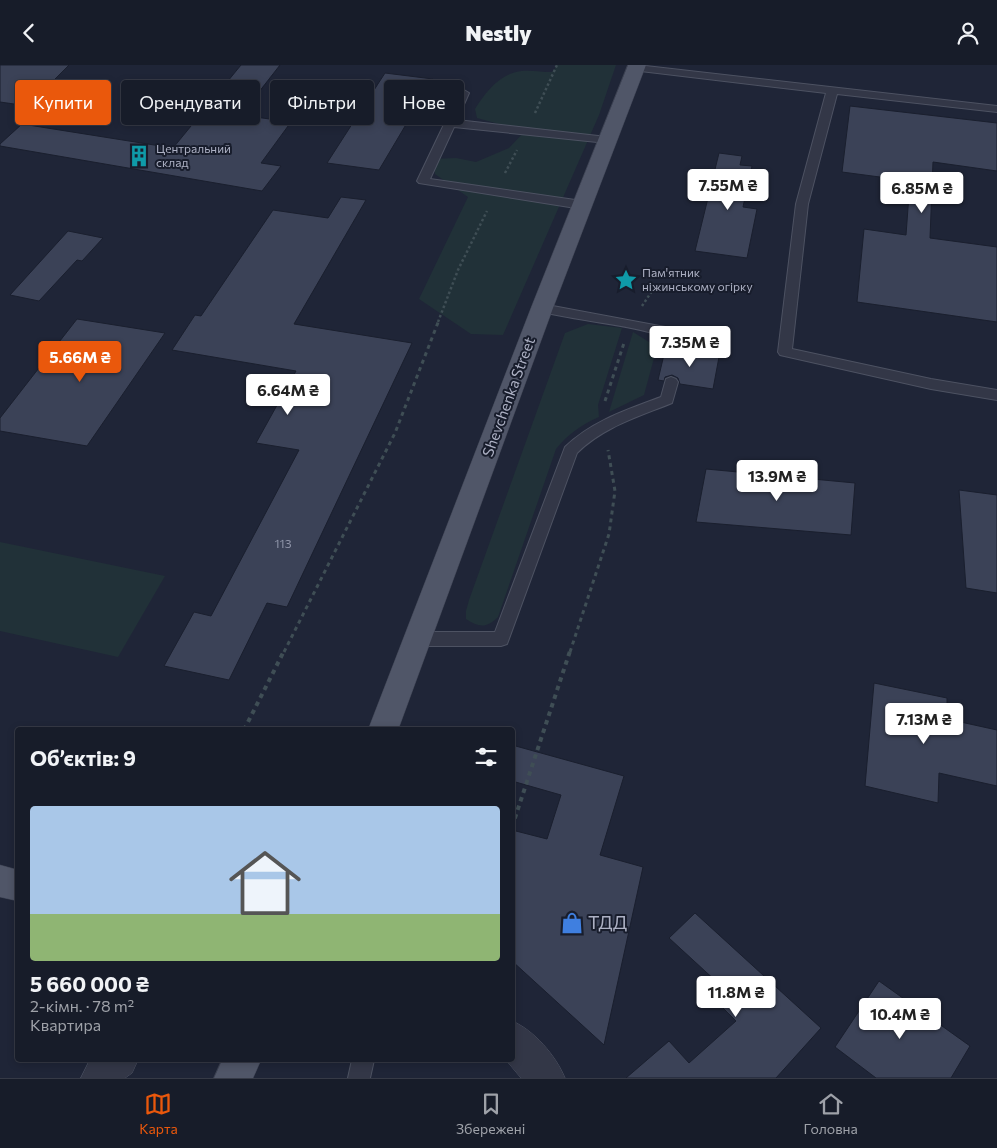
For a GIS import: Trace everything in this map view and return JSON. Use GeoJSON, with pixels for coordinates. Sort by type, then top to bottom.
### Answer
{"type":"FeatureCollection","features":[{"type":"Feature","properties":{"kind":"main road","name":"Shevchenka Street"},"geometry":{"type":"LineString","coordinates":[[384,727],[419,639],[542,308],[636,66]]}},
{"type":"Feature","properties":{"kind":"main road"},"geometry":{"type":"LineString","coordinates":[[0,881],[15,885]]}},
{"type":"Feature","properties":{"kind":"main road"},"geometry":{"type":"LineString","coordinates":[[233,1078],[241,1062]]}},
{"type":"Feature","properties":{"kind":"street"},"geometry":{"type":"LineString","coordinates":[[515,1042],[546,1078]]}},
{"type":"Feature","properties":{"kind":"street"},"geometry":{"type":"LineString","coordinates":[[100,1078],[108,1067],[116,1062]]}},
{"type":"Feature","properties":{"kind":"lane"},"geometry":{"type":"LineString","coordinates":[[636,66],[832,91],[997,109]]}},
{"type":"Feature","properties":{"kind":"lane"},"geometry":{"type":"LineString","coordinates":[[832,91],[802,204],[785,352],[931,384],[997,395]]}},
{"type":"Feature","properties":{"kind":"lane"},"geometry":{"type":"LineString","coordinates":[[464,124],[607,140]]}},
{"type":"Feature","properties":{"kind":"lane"},"geometry":{"type":"LineString","coordinates":[[449,125],[422,181],[582,205]]}},
{"type":"Feature","properties":{"kind":"lane"},"geometry":{"type":"LineString","coordinates":[[542,308],[660,330],[680,348]]}},
{"type":"Feature","properties":{"kind":"lane"},"geometry":{"type":"LineString","coordinates":[[419,639],[501,639],[570,451],[577,443],[604,426],[667,400],[671,382]]}},
{"type":"Feature","properties":{"kind":"lane"},"geometry":{"type":"LineString","coordinates":[[359,1078],[363,1062]]}},
{"type":"Feature","properties":{"kind":"path"},"geometry":{"type":"LineString","coordinates":[[246,727],[396,433],[458,270],[556,65]]}},
{"type":"Feature","properties":{"kind":"path"},"geometry":{"type":"LineString","coordinates":[[515,818],[609,534],[615,491],[604,426],[604,407],[630,324],[654,288]]}},
{"type":"Feature","properties":{"kind":"shaded area"},"geometry":{"type":"Polygon","coordinates":[[[558,65],[616,65],[599,115],[503,335],[471,334],[419,299],[468,197],[435,174],[433,159],[456,158],[476,162],[509,148],[525,131],[477,118],[475,109],[487,92],[503,77],[520,71],[552,72],[558,65]]]}},
{"type":"Feature","properties":{"kind":"shaded area"},"geometry":{"type":"Polygon","coordinates":[[[588,324],[622,328],[598,405],[599,417],[575,430],[556,449],[498,617],[486,625],[475,624],[466,619],[469,600],[565,333],[588,324]]]}},
{"type":"Feature","properties":{"kind":"shaded area"},"geometry":{"type":"Polygon","coordinates":[[[633,332],[657,347],[644,395],[609,412],[633,332]]]}},
{"type":"Feature","properties":{"kind":"shaded area"},"geometry":{"type":"Polygon","coordinates":[[[0,542],[165,576],[118,657],[0,631],[0,542]]]}},
{"type":"Feature","properties":{"kind":"building"},"geometry":{"type":"Polygon","coordinates":[[[0,65],[69,65],[54,80],[15,80],[15,104],[0,102],[0,65]]]}},
{"type":"Feature","properties":{"kind":"building","name":"Центральний склад"},"geometry":{"type":"Polygon","coordinates":[[[241,65],[280,65],[260,91],[260,80],[229,80],[241,65]]]}},
{"type":"Feature","properties":{"kind":"building"},"geometry":{"type":"Polygon","coordinates":[[[385,73],[433,79],[384,80],[384,125],[406,125],[379,170],[327,163],[351,125],[374,125],[374,90],[385,73]]]}},
{"type":"Feature","properties":{"kind":"building"},"geometry":{"type":"Polygon","coordinates":[[[850,106],[997,123],[997,171],[933,162],[930,238],[997,247],[997,322],[857,302],[864,229],[906,235],[910,181],[842,172],[850,106]]]}},
{"type":"Feature","properties":{"kind":"building","name":"Центральний склад"},"geometry":{"type":"Polygon","coordinates":[[[260,118],[270,119],[270,125],[289,125],[261,163],[281,166],[262,191],[0,146],[0,144],[21,125],[28,125],[173,148],[192,125],[260,125],[260,118]]]}},
{"type":"Feature","properties":{"kind":"building"},"geometry":{"type":"Polygon","coordinates":[[[719,153],[742,156],[740,165],[752,166],[743,207],[757,209],[747,258],[695,251],[719,153]]]}},
{"type":"Feature","properties":{"kind":"building"},"geometry":{"type":"Polygon","coordinates":[[[341,197],[366,200],[294,324],[412,343],[287,607],[267,603],[229,680],[164,666],[194,612],[211,616],[299,450],[256,443],[296,371],[172,350],[195,315],[201,316],[273,210],[328,218],[341,197]]]}},
{"type":"Feature","properties":{"kind":"building"},"geometry":{"type":"Polygon","coordinates":[[[68,231],[103,238],[82,261],[77,260],[39,301],[10,295],[68,231]]]}},
{"type":"Feature","properties":{"kind":"building"},"geometry":{"type":"Polygon","coordinates":[[[77,319],[165,333],[87,446],[0,431],[0,418],[77,319]]]}},
{"type":"Feature","properties":{"kind":"building"},"geometry":{"type":"Polygon","coordinates":[[[666,346],[679,353],[685,353],[689,349],[693,350],[692,353],[719,357],[713,389],[680,384],[678,378],[672,375],[665,377],[664,381],[658,380],[666,346]]]}},
{"type":"Feature","properties":{"kind":"building"},"geometry":{"type":"Polygon","coordinates":[[[706,469],[855,483],[851,535],[696,522],[706,469]]]}},
{"type":"Feature","properties":{"kind":"building"},"geometry":{"type":"Polygon","coordinates":[[[959,490],[997,495],[997,593],[966,588],[959,490]]]}},
{"type":"Feature","properties":{"kind":"building"},"geometry":{"type":"Polygon","coordinates":[[[874,683],[947,698],[947,719],[997,730],[997,786],[939,773],[938,803],[865,786],[874,683]]]}},
{"type":"Feature","properties":{"kind":"building","name":"ТДД"},"geometry":{"type":"Polygon","coordinates":[[[515,746],[624,776],[600,855],[643,867],[604,1045],[515,964],[515,831],[547,839],[561,795],[515,782],[515,746]]]}},
{"type":"Feature","properties":{"kind":"building"},"geometry":{"type":"Polygon","coordinates":[[[695,913],[821,1028],[776,1078],[626,1078],[669,1041],[689,1063],[736,1021],[720,1005],[730,994],[669,938],[695,913]]]}},
{"type":"Feature","properties":{"kind":"building"},"geometry":{"type":"Polygon","coordinates":[[[879,981],[970,1046],[951,1078],[876,1078],[835,1047],[879,981]]]}},
{"type":"Feature","properties":{"kind":"place","name":"Центральний склад"},"geometry":{"type":"Point","coordinates":[139,156]}},
{"type":"Feature","properties":{"kind":"place","name":"Пам'ятник ніжинському огірку"},"geometry":{"type":"Point","coordinates":[626,280]}},
{"type":"Feature","properties":{"kind":"place","name":"ТДД"},"geometry":{"type":"Point","coordinates":[572,923]}}]}
